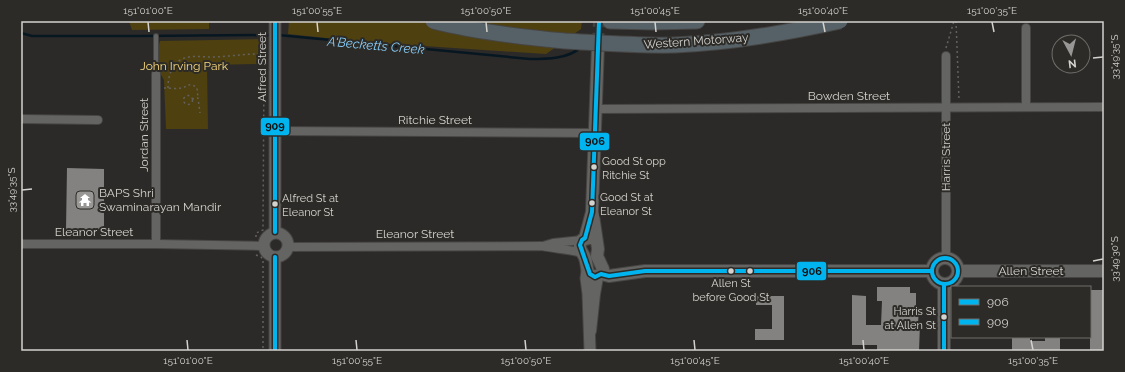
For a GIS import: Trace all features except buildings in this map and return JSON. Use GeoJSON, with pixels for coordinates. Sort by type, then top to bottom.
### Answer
{"type":"FeatureCollection","features":[{"type":"Feature","properties":{"kind":"highway","name":"Western Motorway"},"geometry":{"type":"LineString","coordinates":[[433,21],[516,36],[617,44],[661,45],[716,41],[774,34],[840,21]]}},
{"type":"Feature","properties":{"kind":"highway","name":"Western Motorway"},"geometry":{"type":"LineString","coordinates":[[610,21],[696,21]]}},
{"type":"Feature","properties":{"kind":"main road"},"geometry":{"type":"LineString","coordinates":[[596,271],[585,259],[579,246],[588,240],[595,223],[592,212],[598,45]]}},
{"type":"Feature","properties":{"kind":"main road"},"geometry":{"type":"LineString","coordinates":[[588,240],[597,256],[590,331]]}},
{"type":"Feature","properties":{"kind":"main road"},"geometry":{"type":"LineString","coordinates":[[946,258],[957,264],[958,271],[955,280],[952,283],[944,284],[940,283],[934,278],[932,271],[938,260],[946,258]]}},
{"type":"Feature","properties":{"kind":"main road"},"geometry":{"type":"LineString","coordinates":[[596,271],[618,268],[645,271],[932,271]]}},
{"type":"Feature","properties":{"kind":"main road","name":"Allen Street"},"geometry":{"type":"LineString","coordinates":[[958,271],[1104,271]]}},
{"type":"Feature","properties":{"kind":"main road"},"geometry":{"type":"LineString","coordinates":[[944,284],[944,351]]}},
{"type":"Feature","properties":{"kind":"street","name":"Alfred Street"},"geometry":{"type":"LineString","coordinates":[[275,21],[272,49],[275,131],[275,232]]}},
{"type":"Feature","properties":{"kind":"street"},"geometry":{"type":"LineString","coordinates":[[1026,28],[1026,107]]}},
{"type":"Feature","properties":{"kind":"street","name":"Harris Street"},"geometry":{"type":"LineString","coordinates":[[946,56],[946,258]]}},
{"type":"Feature","properties":{"kind":"street","name":"Jordan Street"},"geometry":{"type":"LineString","coordinates":[[156,74],[156,244]]}},
{"type":"Feature","properties":{"kind":"street","name":"Bowden Street"},"geometry":{"type":"LineString","coordinates":[[595,109],[1104,107]]}},
{"type":"Feature","properties":{"kind":"street"},"geometry":{"type":"LineString","coordinates":[[21,119],[98,120]]}},
{"type":"Feature","properties":{"kind":"street","name":"Ritchie Street"},"geometry":{"type":"LineString","coordinates":[[275,131],[594,133]]}},
{"type":"Feature","properties":{"kind":"street"},"geometry":{"type":"LineString","coordinates":[[275,232],[285,237],[288,243],[288,247],[284,253],[275,257],[268,255],[263,246],[265,238],[271,233],[275,232]]}},
{"type":"Feature","properties":{"kind":"street","name":"Eleanor Street"},"geometry":{"type":"LineString","coordinates":[[288,247],[542,246],[553,243],[588,240]]}},
{"type":"Feature","properties":{"kind":"street","name":"Eleanor Street"},"geometry":{"type":"LineString","coordinates":[[21,244],[263,246]]}},
{"type":"Feature","properties":{"kind":"street","name":"Eleanor Street"},"geometry":{"type":"LineString","coordinates":[[542,246],[553,249],[573,250],[581,253]]}},
{"type":"Feature","properties":{"kind":"street"},"geometry":{"type":"LineString","coordinates":[[275,257],[275,351]]}},
{"type":"Feature","properties":{"kind":"street"},"geometry":{"type":"LineString","coordinates":[[590,331],[590,351]]}},
{"type":"Feature","properties":{"kind":"lane"},"geometry":{"type":"LineString","coordinates":[[156,36],[156,74]]}},
{"type":"Feature","properties":{"kind":"path"},"geometry":{"type":"LineString","coordinates":[[946,56],[946,45],[955,21]]}},
{"type":"Feature","properties":{"kind":"path"},"geometry":{"type":"LineString","coordinates":[[955,21],[958,95],[961,108]]}},
{"type":"Feature","properties":{"kind":"path"},"geometry":{"type":"LineString","coordinates":[[168,88],[168,79],[172,69],[188,57],[210,57],[251,53],[265,54],[272,49]]}},
{"type":"Feature","properties":{"kind":"path"},"geometry":{"type":"LineString","coordinates":[[265,54],[265,60]]}},
{"type":"Feature","properties":{"kind":"path"},"geometry":{"type":"LineString","coordinates":[[256,233],[262,230],[263,226],[264,67]]}},
{"type":"Feature","properties":{"kind":"path"},"geometry":{"type":"LineString","coordinates":[[156,88],[182,88],[187,85],[193,85],[197,88],[200,113]]}},
{"type":"Feature","properties":{"kind":"path"},"geometry":{"type":"LineString","coordinates":[[192,99],[191,96],[188,95],[185,96],[183,100],[188,104],[192,99],[198,98]]}},
{"type":"Feature","properties":{"kind":"path"},"geometry":{"type":"LineString","coordinates":[[256,256],[262,257],[263,260],[263,351]]}},
{"type":"Feature","properties":{"kind":"green space"},"geometry":{"type":"Polygon","coordinates":[[[129,21],[209,21],[209,29],[132,30],[129,21]]]}},
{"type":"Feature","properties":{"kind":"green space"},"geometry":{"type":"Polygon","coordinates":[[[289,21],[582,21],[581,29],[546,54],[364,42],[288,34],[289,21]]]}},
{"type":"Feature","properties":{"kind":"green space","name":"John Irving Park"},"geometry":{"type":"Polygon","coordinates":[[[266,39],[262,64],[207,65],[208,129],[166,129],[164,80],[160,73],[158,48],[160,41],[266,39]]]}},
{"type":"Feature","properties":{"kind":"waterway","name":"A'Becketts Creek"},"geometry":{"type":"LineString","coordinates":[[21,33],[32,36],[271,35]]}},
{"type":"Feature","properties":{"kind":"waterway","name":"A'Becketts Creek"},"geometry":{"type":"LineString","coordinates":[[278,35],[530,59],[564,56],[581,47]]}},
{"type":"Feature","properties":{"kind":"tunnel"},"geometry":{"type":"LineString","coordinates":[[598,45],[599,21]]}},
{"type":"Feature","properties":{"kind":"transit line","name":"909"},"geometry":{"type":"LineString","coordinates":[[275,21],[275,232]]}},
{"type":"Feature","properties":{"kind":"transit line","name":"906"},"geometry":{"type":"LineString","coordinates":[[599,21],[592,212],[585,238],[582,240],[580,245],[590,274],[595,277],[601,274],[609,276],[645,271],[932,271]]}},
{"type":"Feature","properties":{"kind":"transit line","name":"909"},"geometry":{"type":"LineString","coordinates":[[275,257],[275,351]]}},
{"type":"Feature","properties":{"kind":"transit line","name":"906"},"geometry":{"type":"LineString","coordinates":[[945,258],[954,262],[958,271],[954,280],[945,284],[936,280],[932,271],[936,262],[945,258]]}},
{"type":"Feature","properties":{"kind":"transit line","name":"906"},"geometry":{"type":"LineString","coordinates":[[944,284],[944,351]]}},
{"type":"Feature","properties":{"kind":"place","name":"Good St opp Ritchie St"},"geometry":{"type":"Point","coordinates":[594,167]}},
{"type":"Feature","properties":{"kind":"place","name":"BAPS Shri Swaminarayan Mandir"},"geometry":{"type":"Point","coordinates":[85,200]}},
{"type":"Feature","properties":{"kind":"place","name":"Good St at Eleanor St"},"geometry":{"type":"Point","coordinates":[592,203]}},
{"type":"Feature","properties":{"kind":"place","name":"Alfred St at Eleanor St"},"geometry":{"type":"Point","coordinates":[275,204]}},
{"type":"Feature","properties":{"kind":"place","name":"Allen St before Good St"},"geometry":{"type":"Point","coordinates":[731,271]}},
{"type":"Feature","properties":{"kind":"place","name":"Harris St at Allen St"},"geometry":{"type":"Point","coordinates":[944,317]}}]}
